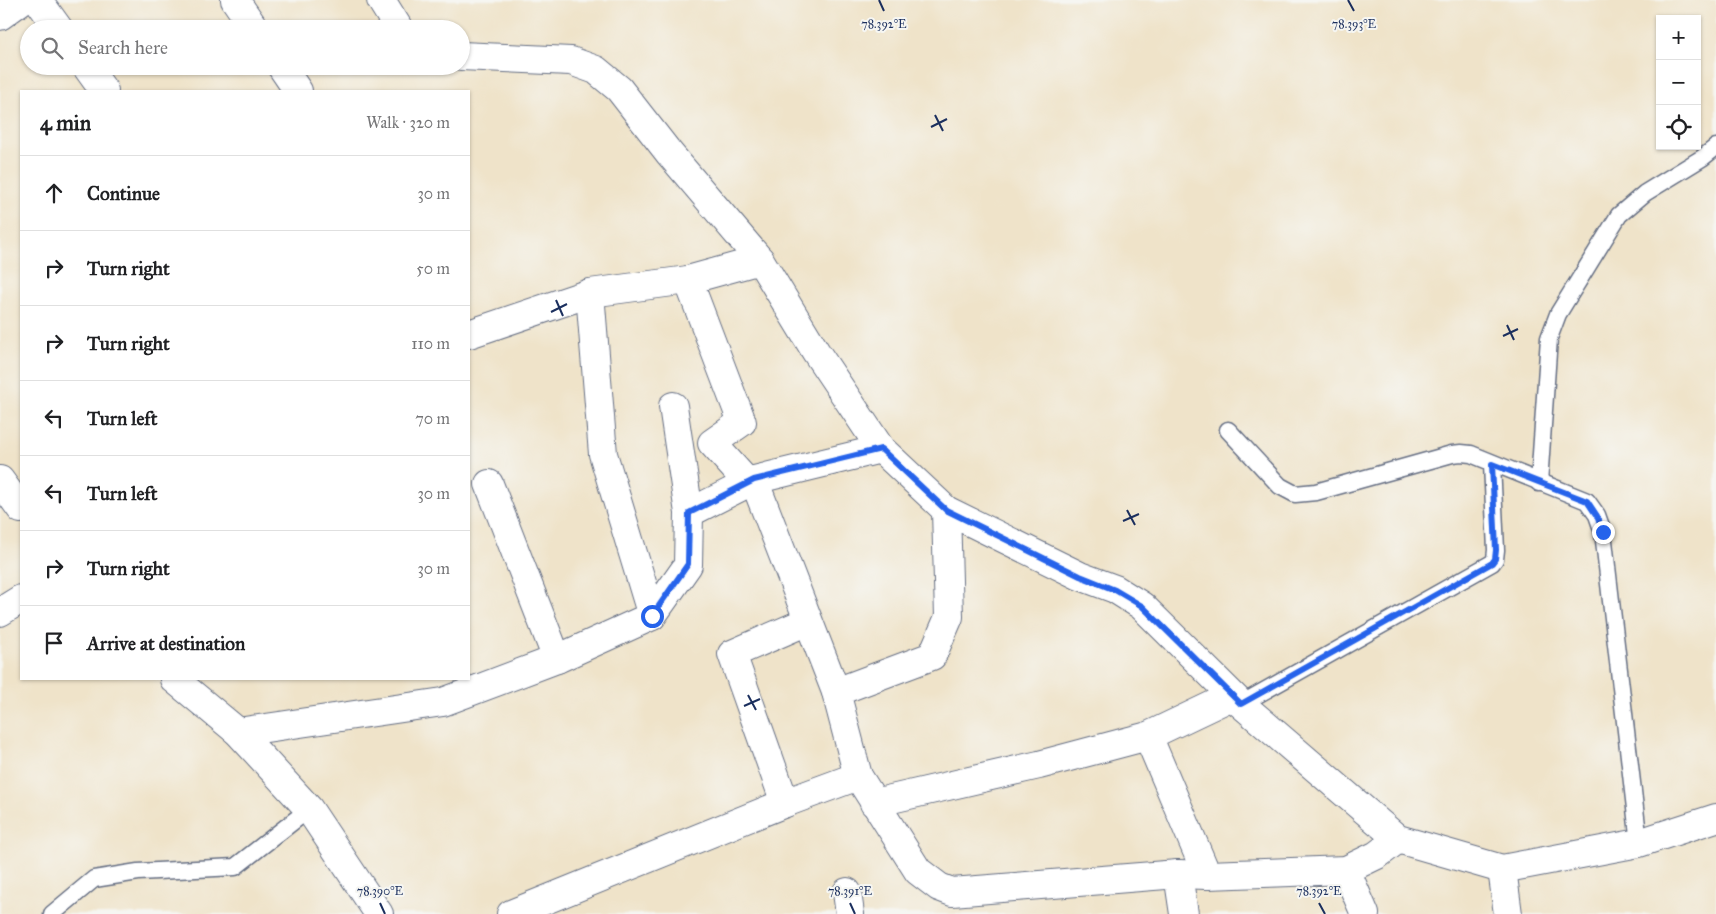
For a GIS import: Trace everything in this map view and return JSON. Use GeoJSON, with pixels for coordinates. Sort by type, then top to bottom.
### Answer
{"type":"FeatureCollection","features":[{"type":"Feature","properties":{"kind":"street"},"geometry":{"type":"LineString","coordinates":[[0,16],[22,0]]}},
{"type":"Feature","properties":{"kind":"street"},"geometry":{"type":"LineString","coordinates":[[38,0],[52,20]]}},
{"type":"Feature","properties":{"kind":"street"},"geometry":{"type":"LineString","coordinates":[[235,0],[249,20]]}},
{"type":"Feature","properties":{"kind":"street"},"geometry":{"type":"LineString","coordinates":[[381,0],[393,20]]}},
{"type":"Feature","properties":{"kind":"street"},"geometry":{"type":"LineString","coordinates":[[470,56],[571,61],[596,70],[619,89],[669,152],[760,260],[816,352],[881,449],[946,510],[1080,576],[1115,590],[1142,606],[1237,700],[1398,839],[1502,869],[1639,844],[1716,818]]}},
{"type":"Feature","properties":{"kind":"street"},"geometry":{"type":"LineString","coordinates":[[92,75],[103,90]]}},
{"type":"Feature","properties":{"kind":"street"},"geometry":{"type":"LineString","coordinates":[[287,75],[297,90]]}},
{"type":"Feature","properties":{"kind":"street"},"geometry":{"type":"LineString","coordinates":[[470,334],[590,293],[688,280],[760,260]]}},
{"type":"Feature","properties":{"kind":"street"},"geometry":{"type":"LineString","coordinates":[[688,280],[742,422],[712,443],[751,482],[836,692],[858,776],[918,871],[939,887],[952,892],[1178,874],[1207,875],[1346,870],[1377,855],[1398,839]]}},
{"type":"Feature","properties":{"kind":"street"},"geometry":{"type":"LineString","coordinates":[[590,293],[603,454],[652,616]]}},
{"type":"Feature","properties":{"kind":"street"},"geometry":{"type":"LineString","coordinates":[[238,732],[443,702],[557,659],[652,616],[688,564],[689,513],[672,406]]}},
{"type":"Feature","properties":{"kind":"street"},"geometry":{"type":"LineString","coordinates":[[689,513],[751,482],[881,449]]}},
{"type":"Feature","properties":{"kind":"street"},"geometry":{"type":"LineString","coordinates":[[0,480],[20,508]]}},
{"type":"Feature","properties":{"kind":"street"},"geometry":{"type":"LineString","coordinates":[[489,484],[557,659]]}},
{"type":"Feature","properties":{"kind":"street"},"geometry":{"type":"LineString","coordinates":[[836,692],[932,656],[949,617],[946,564],[946,510]]}},
{"type":"Feature","properties":{"kind":"street"},"geometry":{"type":"LineString","coordinates":[[0,612],[20,600]]}},
{"type":"Feature","properties":{"kind":"street"},"geometry":{"type":"LineString","coordinates":[[785,803],[732,654],[808,621]]}},
{"type":"Feature","properties":{"kind":"street"},"geometry":{"type":"LineString","coordinates":[[175,680],[238,732],[309,809],[379,914]]}},
{"type":"Feature","properties":{"kind":"street"},"geometry":{"type":"LineString","coordinates":[[874,803],[1039,765],[1148,736],[1237,700]]}},
{"type":"Feature","properties":{"kind":"street"},"geometry":{"type":"LineString","coordinates":[[1148,736],[1207,875]]}},
{"type":"Feature","properties":{"kind":"street"},"geometry":{"type":"LineString","coordinates":[[511,914],[785,803],[858,776]]}},
{"type":"Feature","properties":{"kind":"street"},"geometry":{"type":"LineString","coordinates":[[1502,869],[1508,914]]}},
{"type":"Feature","properties":{"kind":"street"},"geometry":{"type":"LineString","coordinates":[[1346,870],[1365,914]]}},
{"type":"Feature","properties":{"kind":"street"},"geometry":{"type":"LineString","coordinates":[[1178,874],[1184,914]]}},
{"type":"Feature","properties":{"kind":"street"},"geometry":{"type":"LineString","coordinates":[[939,887],[946,914]]}},
{"type":"Feature","properties":{"kind":"lane"},"geometry":{"type":"LineString","coordinates":[[1539,483],[1549,338],[1558,314],[1619,215],[1645,193],[1694,163],[1716,146]]}},
{"type":"Feature","properties":{"kind":"lane"},"geometry":{"type":"LineString","coordinates":[[1228,430],[1280,486],[1295,494],[1316,492],[1461,453],[1470,454],[1587,501],[1597,516],[1603,532],[1639,844]]}},
{"type":"Feature","properties":{"kind":"lane"},"geometry":{"type":"LineString","coordinates":[[1237,700],[1492,563],[1495,559],[1496,550],[1492,464]]}},
{"type":"Feature","properties":{"kind":"lane"},"geometry":{"type":"LineString","coordinates":[[52,914],[94,879],[138,872],[235,867],[309,809]]}},
{"type":"Feature","properties":{"kind":"route"},"geometry":{"type":"LineString","coordinates":[[652,616],[688,564],[689,513],[754,480],[881,449],[946,510],[1080,576],[1115,590],[1142,606],[1241,704],[1492,563],[1495,559],[1496,550],[1492,464],[1587,501],[1597,516],[1603,532]]}}]}
